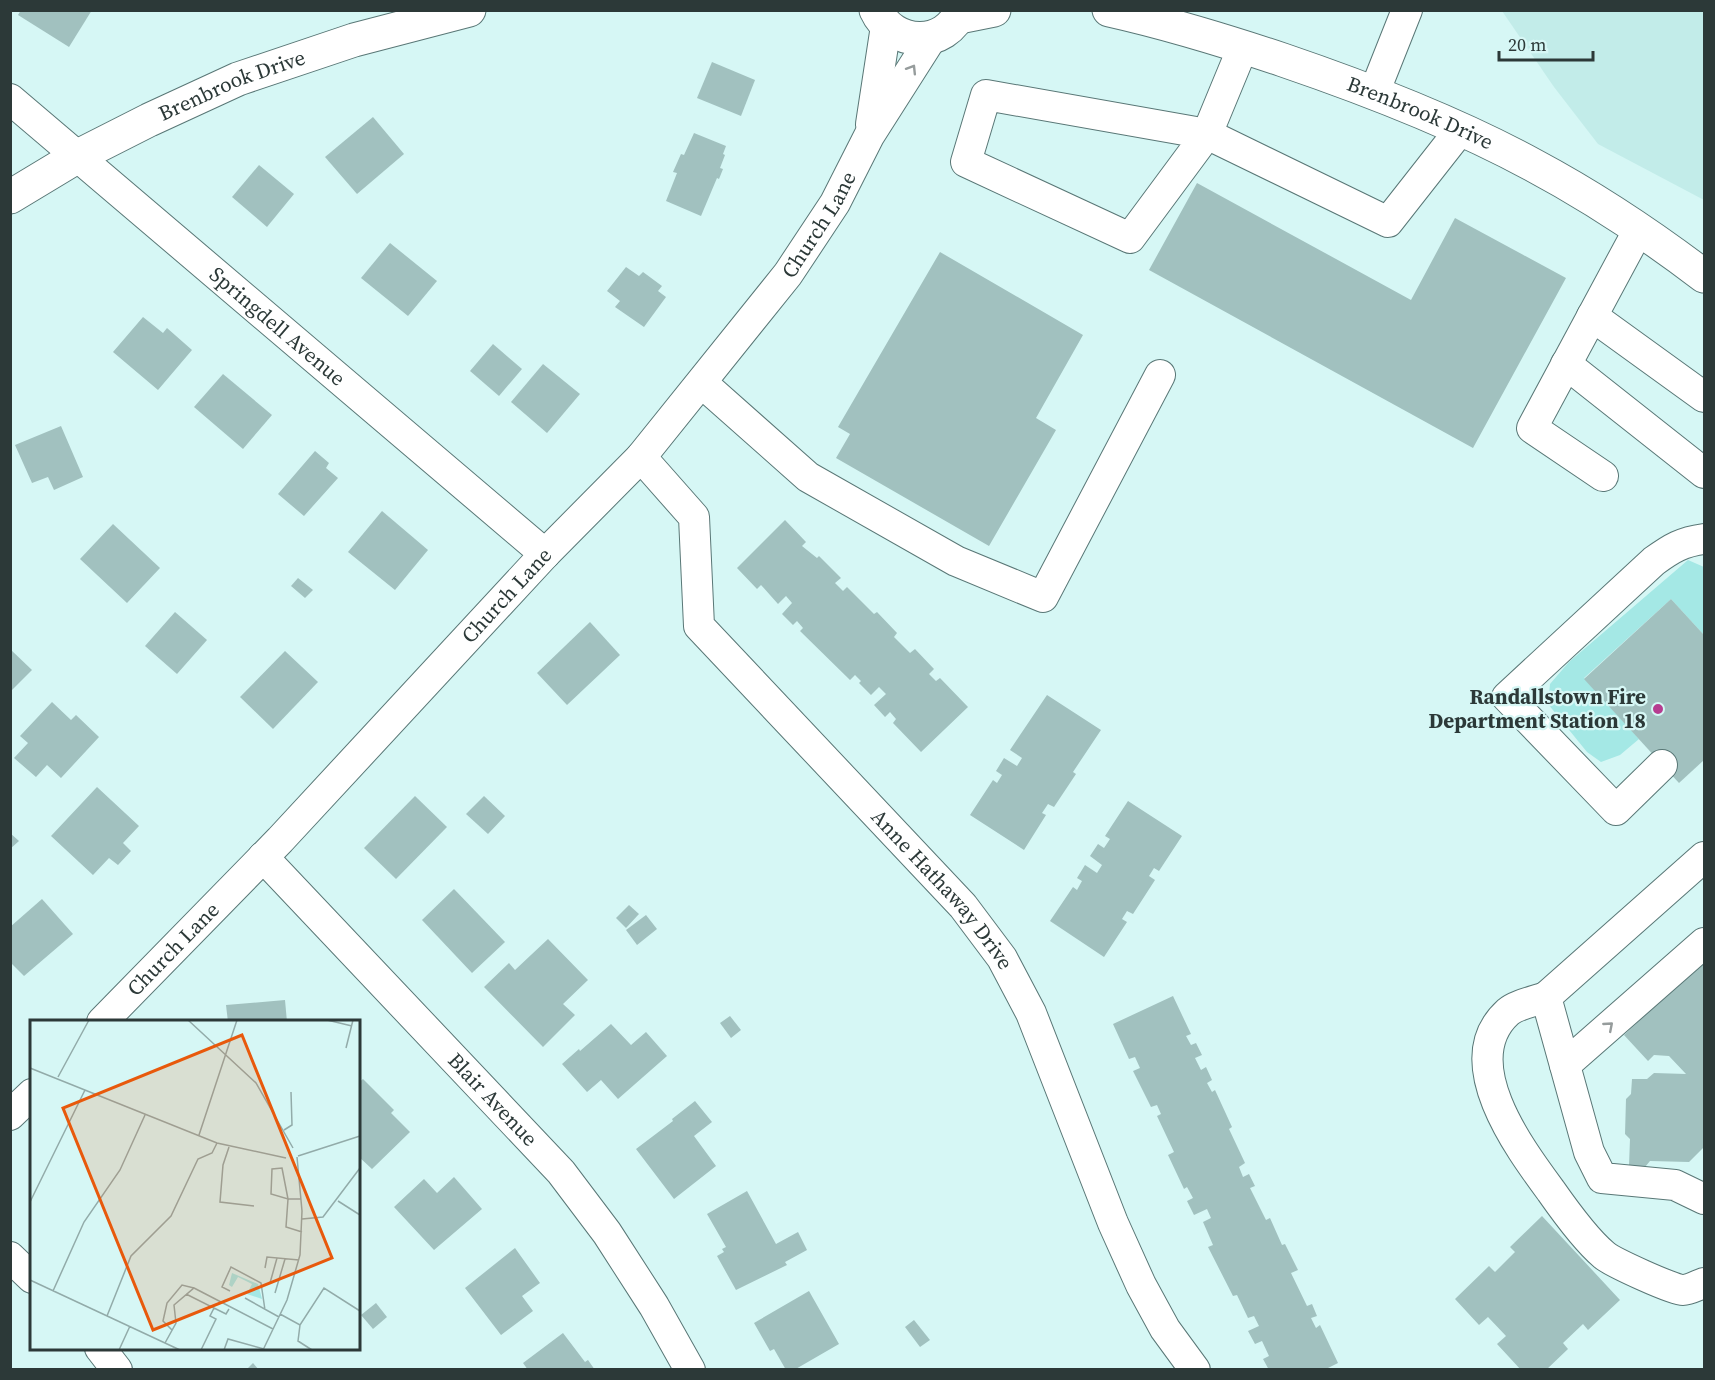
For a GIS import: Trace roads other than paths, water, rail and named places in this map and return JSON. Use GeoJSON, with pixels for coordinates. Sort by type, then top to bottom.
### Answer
{"type":"FeatureCollection","features":[{"type":"Feature","properties":{"kind":"main road","name":"Brenbrook Drive"},"geometry":{"type":"LineString","coordinates":[[10,197],[78,156],[238,79],[354,40],[469,10]]}},
{"type":"Feature","properties":{"kind":"main road"},"geometry":{"type":"LineString","coordinates":[[877,15],[896,33],[920,40],[943,33],[952,26],[960,14],[994,10]]}},
{"type":"Feature","properties":{"kind":"main road","name":"Brenbrook Drive"},"geometry":{"type":"LineString","coordinates":[[1108,10],[1243,47],[1374,93],[1461,129],[1535,165],[1639,229],[1704,276]]}},
{"type":"Feature","properties":{"kind":"street"},"geometry":{"type":"LineString","coordinates":[[1374,93],[1407,10]]}},
{"type":"Feature","properties":{"kind":"street","name":"Church Lane"},"geometry":{"type":"LineString","coordinates":[[869,136],[877,15]]}},
{"type":"Feature","properties":{"kind":"street","name":"Church Lane"},"geometry":{"type":"LineString","coordinates":[[104,1020],[263,857],[545,554],[641,457],[788,274],[835,203],[869,136],[932,38]]}},
{"type":"Feature","properties":{"kind":"street"},"geometry":{"type":"LineString","coordinates":[[1243,47],[1207,134],[1130,238],[966,162],[986,95],[1207,134],[1388,222],[1461,129]]}},
{"type":"Feature","properties":{"kind":"street","name":"Springdell Avenue"},"geometry":{"type":"LineString","coordinates":[[10,99],[545,554]]}},
{"type":"Feature","properties":{"kind":"street"},"geometry":{"type":"LineString","coordinates":[[1603,476],[1532,428],[1639,229]]}},
{"type":"Feature","properties":{"kind":"street"},"geometry":{"type":"LineString","coordinates":[[1592,316],[1683,379],[1704,397]]}},
{"type":"Feature","properties":{"kind":"street"},"geometry":{"type":"LineString","coordinates":[[1566,364],[1704,473]]}},
{"type":"Feature","properties":{"kind":"street"},"geometry":{"type":"LineString","coordinates":[[702,383],[808,477],[956,561],[1043,597],[1160,375]]}},
{"type":"Feature","properties":{"kind":"street","name":"Anne Hathaway Drive"},"geometry":{"type":"LineString","coordinates":[[641,457],[694,517],[699,626],[963,906],[1002,958],[1031,1013],[1113,1223],[1141,1285],[1165,1329],[1195,1370]]}},
{"type":"Feature","properties":{"kind":"street"},"geometry":{"type":"LineString","coordinates":[[1662,765],[1616,810],[1507,697],[1654,561],[1675,546],[1704,539]]}},
{"type":"Feature","properties":{"kind":"street","name":"Blair Avenue"},"geometry":{"type":"LineString","coordinates":[[263,857],[561,1172],[607,1233],[654,1306],[690,1370]]}},
{"type":"Feature","properties":{"kind":"street"},"geometry":{"type":"LineString","coordinates":[[1704,857],[1546,997],[1509,1011],[1496,1027],[1489,1045],[1488,1069],[1496,1103],[1518,1147],[1568,1215],[1604,1255],[1637,1273],[1683,1290],[1704,1283]]}},
{"type":"Feature","properties":{"kind":"street"},"geometry":{"type":"LineString","coordinates":[[1565,1065],[1704,943]]}},
{"type":"Feature","properties":{"kind":"street"},"geometry":{"type":"LineString","coordinates":[[1546,997],[1589,1152],[1602,1178],[1675,1185],[1704,1199]]}},
{"type":"Feature","properties":{"kind":"street"},"geometry":{"type":"LineString","coordinates":[[10,1115],[30,1096]]}},
{"type":"Feature","properties":{"kind":"street"},"geometry":{"type":"LineString","coordinates":[[10,1257],[30,1276]]}},
{"type":"Feature","properties":{"kind":"street"},"geometry":{"type":"LineString","coordinates":[[102,1350],[117,1370]]}},
{"type":"Feature","properties":{"kind":"place","name":"Randallstown Fire Department Station 18"},"geometry":{"type":"Point","coordinates":[1658,709]}}]}
